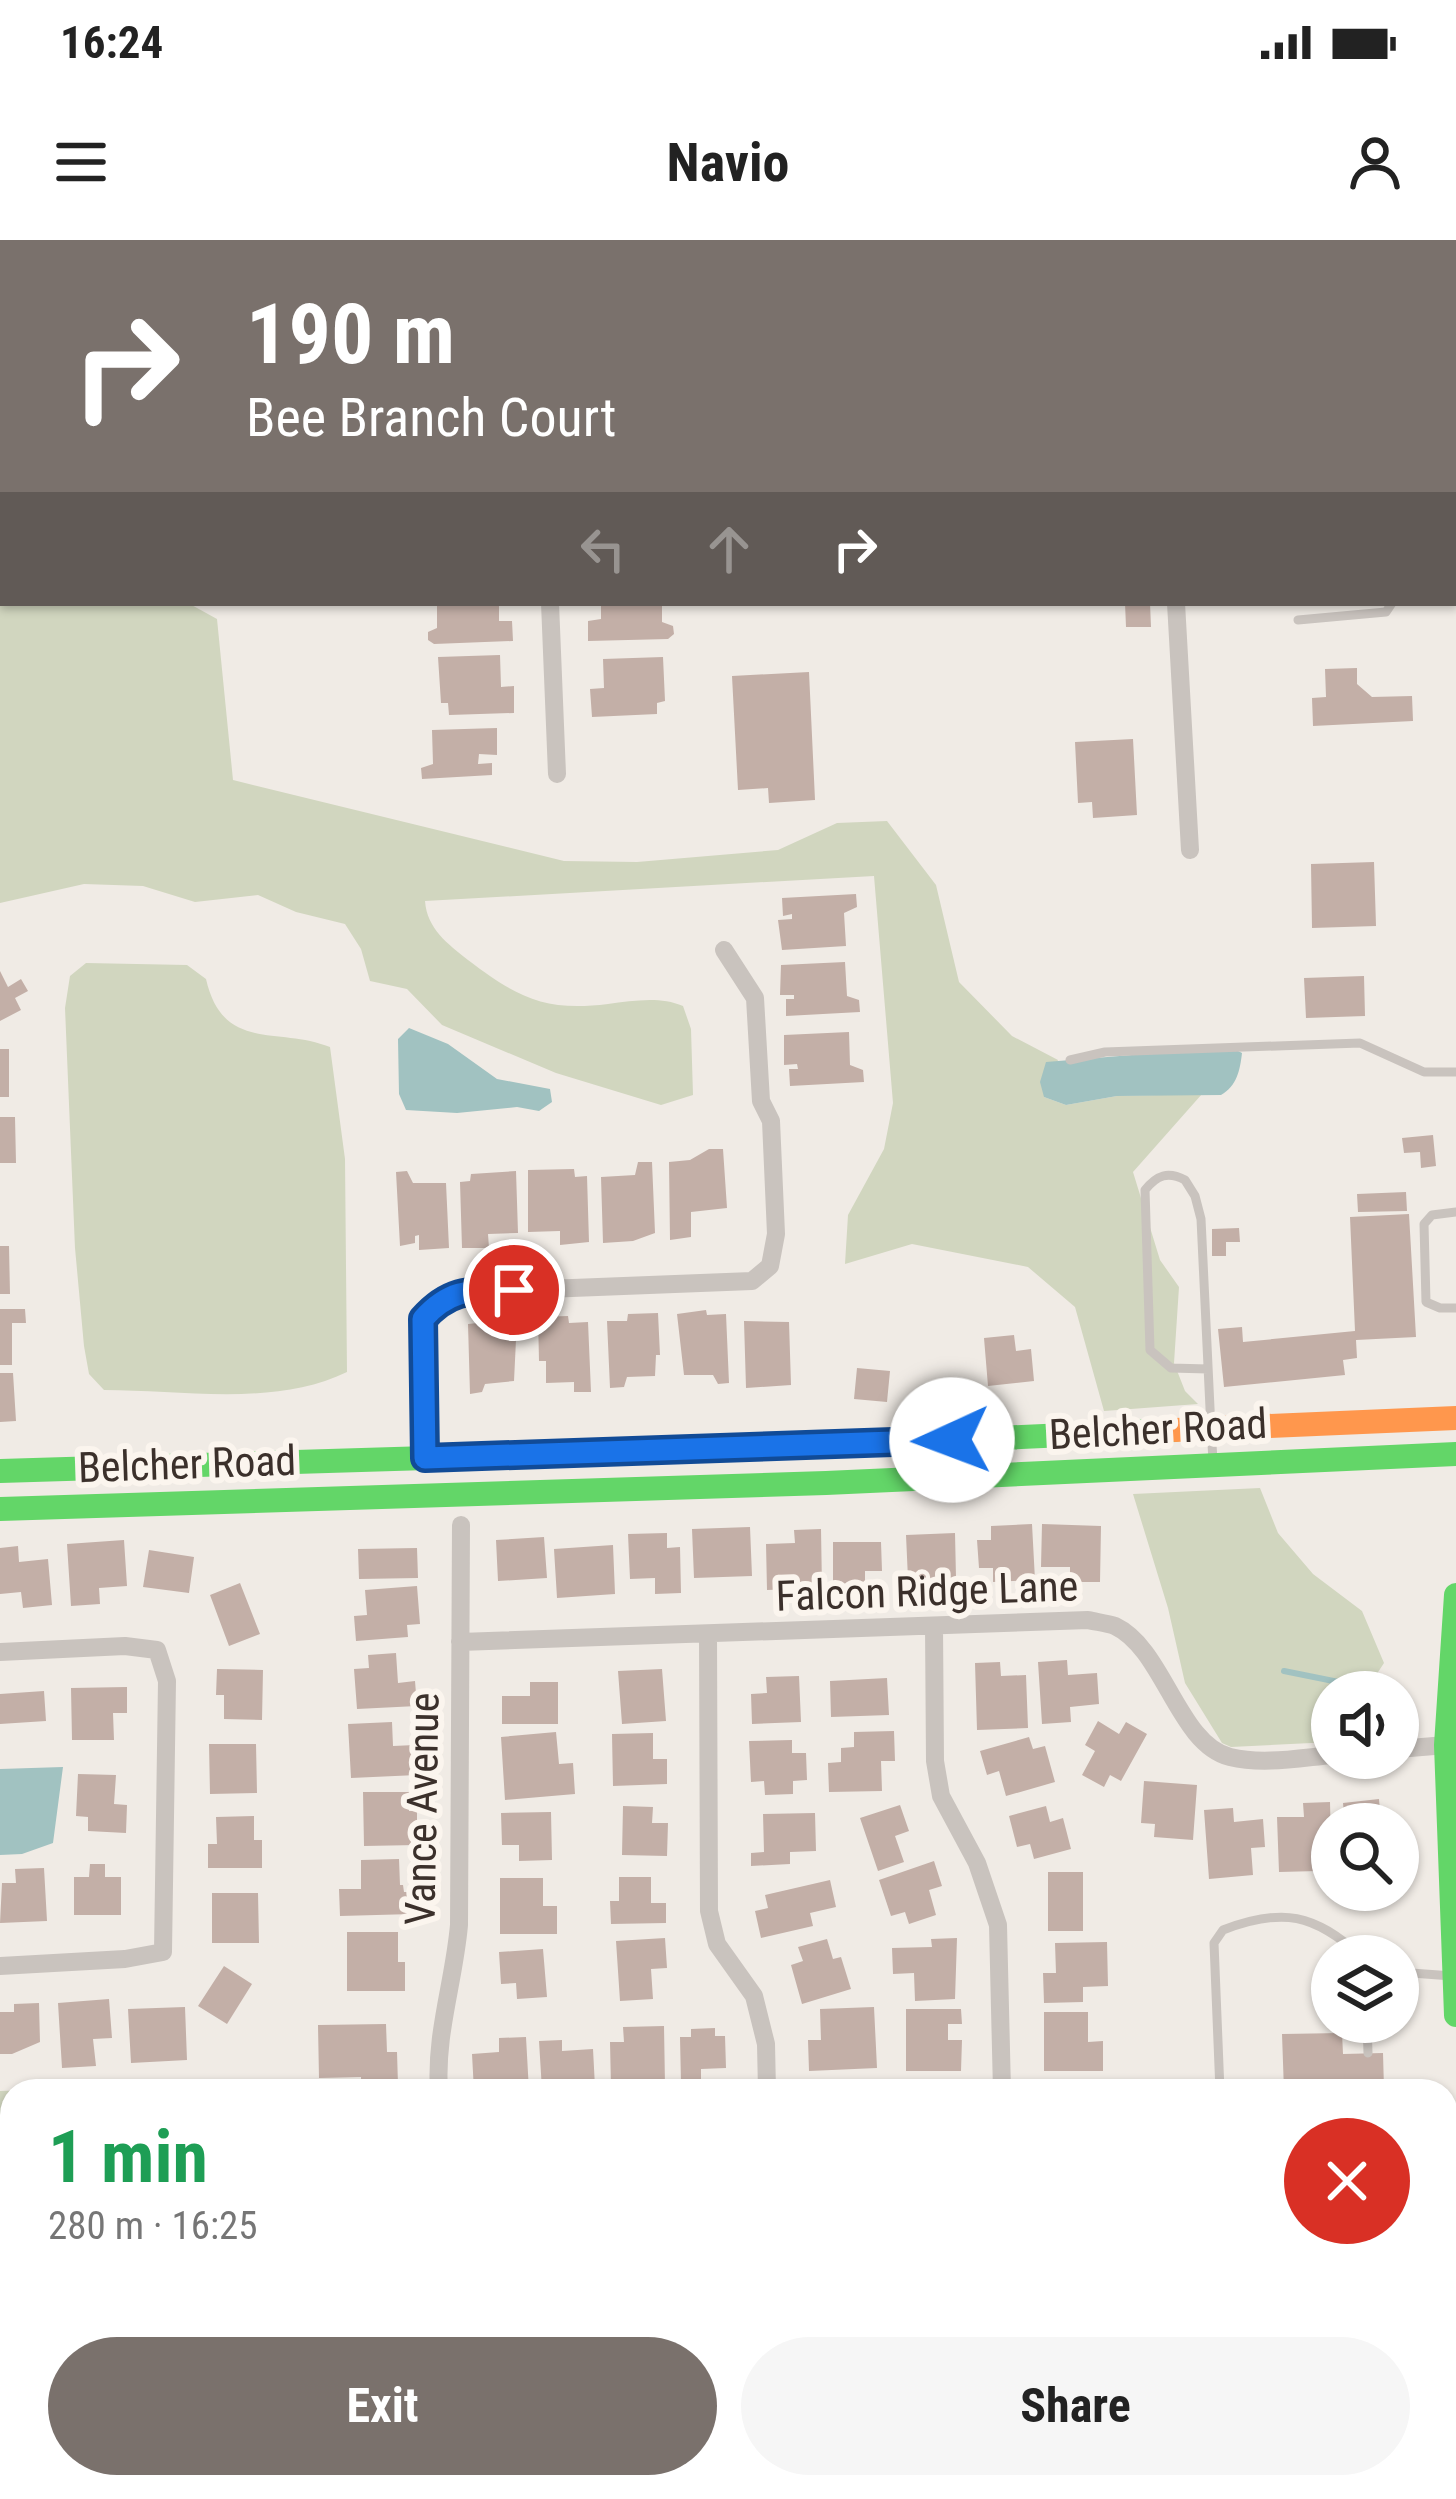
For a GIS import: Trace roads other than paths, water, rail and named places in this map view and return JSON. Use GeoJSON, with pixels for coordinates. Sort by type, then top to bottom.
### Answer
{"type":"FeatureCollection","features":[{"type":"Feature","properties":{"kind":"main road","name":"Belcher Road"},"geometry":{"type":"LineString","coordinates":[[0,1471],[1456,1418]]}},
{"type":"Feature","properties":{"kind":"main road","name":"Belcher Road"},"geometry":{"type":"LineString","coordinates":[[0,1509],[826,1483],[1456,1454]]}},
{"type":"Feature","properties":{"kind":"main road"},"geometry":{"type":"LineString","coordinates":[[1456,1595],[1446,1745],[1456,2015]]}},
{"type":"Feature","properties":{"kind":"street"},"geometry":{"type":"LineString","coordinates":[[550,606],[557,774]]}},
{"type":"Feature","properties":{"kind":"street"},"geometry":{"type":"LineString","coordinates":[[1176,606],[1190,850]]}},
{"type":"Feature","properties":{"kind":"street"},"geometry":{"type":"LineString","coordinates":[[425,1458],[423,1319],[446,1297],[467,1292],[752,1281],[770,1266],[776,1234],[771,1121],[761,1101],[755,998],[724,950]]}},
{"type":"Feature","properties":{"kind":"street","name":"Vance Avenue"},"geometry":{"type":"LineString","coordinates":[[438,2079],[437,2058],[459,1925],[460,1525]]}},
{"type":"Feature","properties":{"kind":"street","name":"Falcon Ridge Lane"},"geometry":{"type":"LineString","coordinates":[[460,1642],[1088,1620],[1116,1626],[1138,1644],[1207,1746],[1226,1756],[1262,1761],[1311,1757]]}},
{"type":"Feature","properties":{"kind":"street"},"geometry":{"type":"LineString","coordinates":[[934,1625],[935,1761],[941,1796],[977,1863],[998,1925],[1002,2079]]}},
{"type":"Feature","properties":{"kind":"street"},"geometry":{"type":"LineString","coordinates":[[708,1634],[709,1911],[716,1944],[754,1996],[766,2044],[767,2079]]}},
{"type":"Feature","properties":{"kind":"street"},"geometry":{"type":"LineString","coordinates":[[0,1652],[125,1646],[157,1650],[167,1681],[164,1952],[125,1959],[0,1966]]}},
{"type":"Feature","properties":{"kind":"street"},"geometry":{"type":"LineString","coordinates":[[1419,1747],[1446,1745]]}},
{"type":"Feature","properties":{"kind":"lane"},"geometry":{"type":"LineString","coordinates":[[1298,620],[1386,612],[1390,606]]}},
{"type":"Feature","properties":{"kind":"lane"},"geometry":{"type":"LineString","coordinates":[[1070,1060],[1105,1052],[1360,1043],[1424,1072],[1456,1072]]}},
{"type":"Feature","properties":{"kind":"lane"},"geometry":{"type":"LineString","coordinates":[[1208,1369],[1171,1368],[1150,1350],[1145,1190],[1164,1174],[1186,1180],[1201,1219],[1213,1466]]}},
{"type":"Feature","properties":{"kind":"lane"},"geometry":{"type":"LineString","coordinates":[[1456,1212],[1432,1215],[1424,1224],[1426,1302],[1456,1308]]}},
{"type":"Feature","properties":{"kind":"lane"},"geometry":{"type":"LineString","coordinates":[[1220,2079],[1214,1943],[1223,1930],[1282,1915],[1315,1921],[1333,1935]]}},
{"type":"Feature","properties":{"kind":"lane"},"geometry":{"type":"LineString","coordinates":[[1419,1973],[1455,1976]]}},
{"type":"Feature","properties":{"kind":"lane"},"geometry":{"type":"LineString","coordinates":[[1367,2043],[1367,2053]]}},
{"type":"Feature","properties":{"kind":"water"},"geometry":{"type":"Polygon","coordinates":[[[409,1028],[448,1044],[497,1079],[550,1089],[552,1102],[539,1111],[517,1107],[457,1113],[406,1110],[399,1094],[398,1039],[409,1028]]]}},
{"type":"Feature","properties":{"kind":"water"},"geometry":{"type":"Polygon","coordinates":[[[1230,1047],[1242,1053],[1240,1065],[1234,1082],[1221,1095],[1117,1096],[1066,1105],[1044,1097],[1040,1082],[1046,1062],[1230,1047]]]}},
{"type":"Feature","properties":{"kind":"water"},"geometry":{"type":"Polygon","coordinates":[[[63,1767],[53,1843],[22,1854],[0,1855],[0,1769],[63,1767]]]}},
{"type":"Feature","properties":{"kind":"waterway"},"geometry":{"type":"LineString","coordinates":[[1284,1671],[1311,1676]]}}]}
